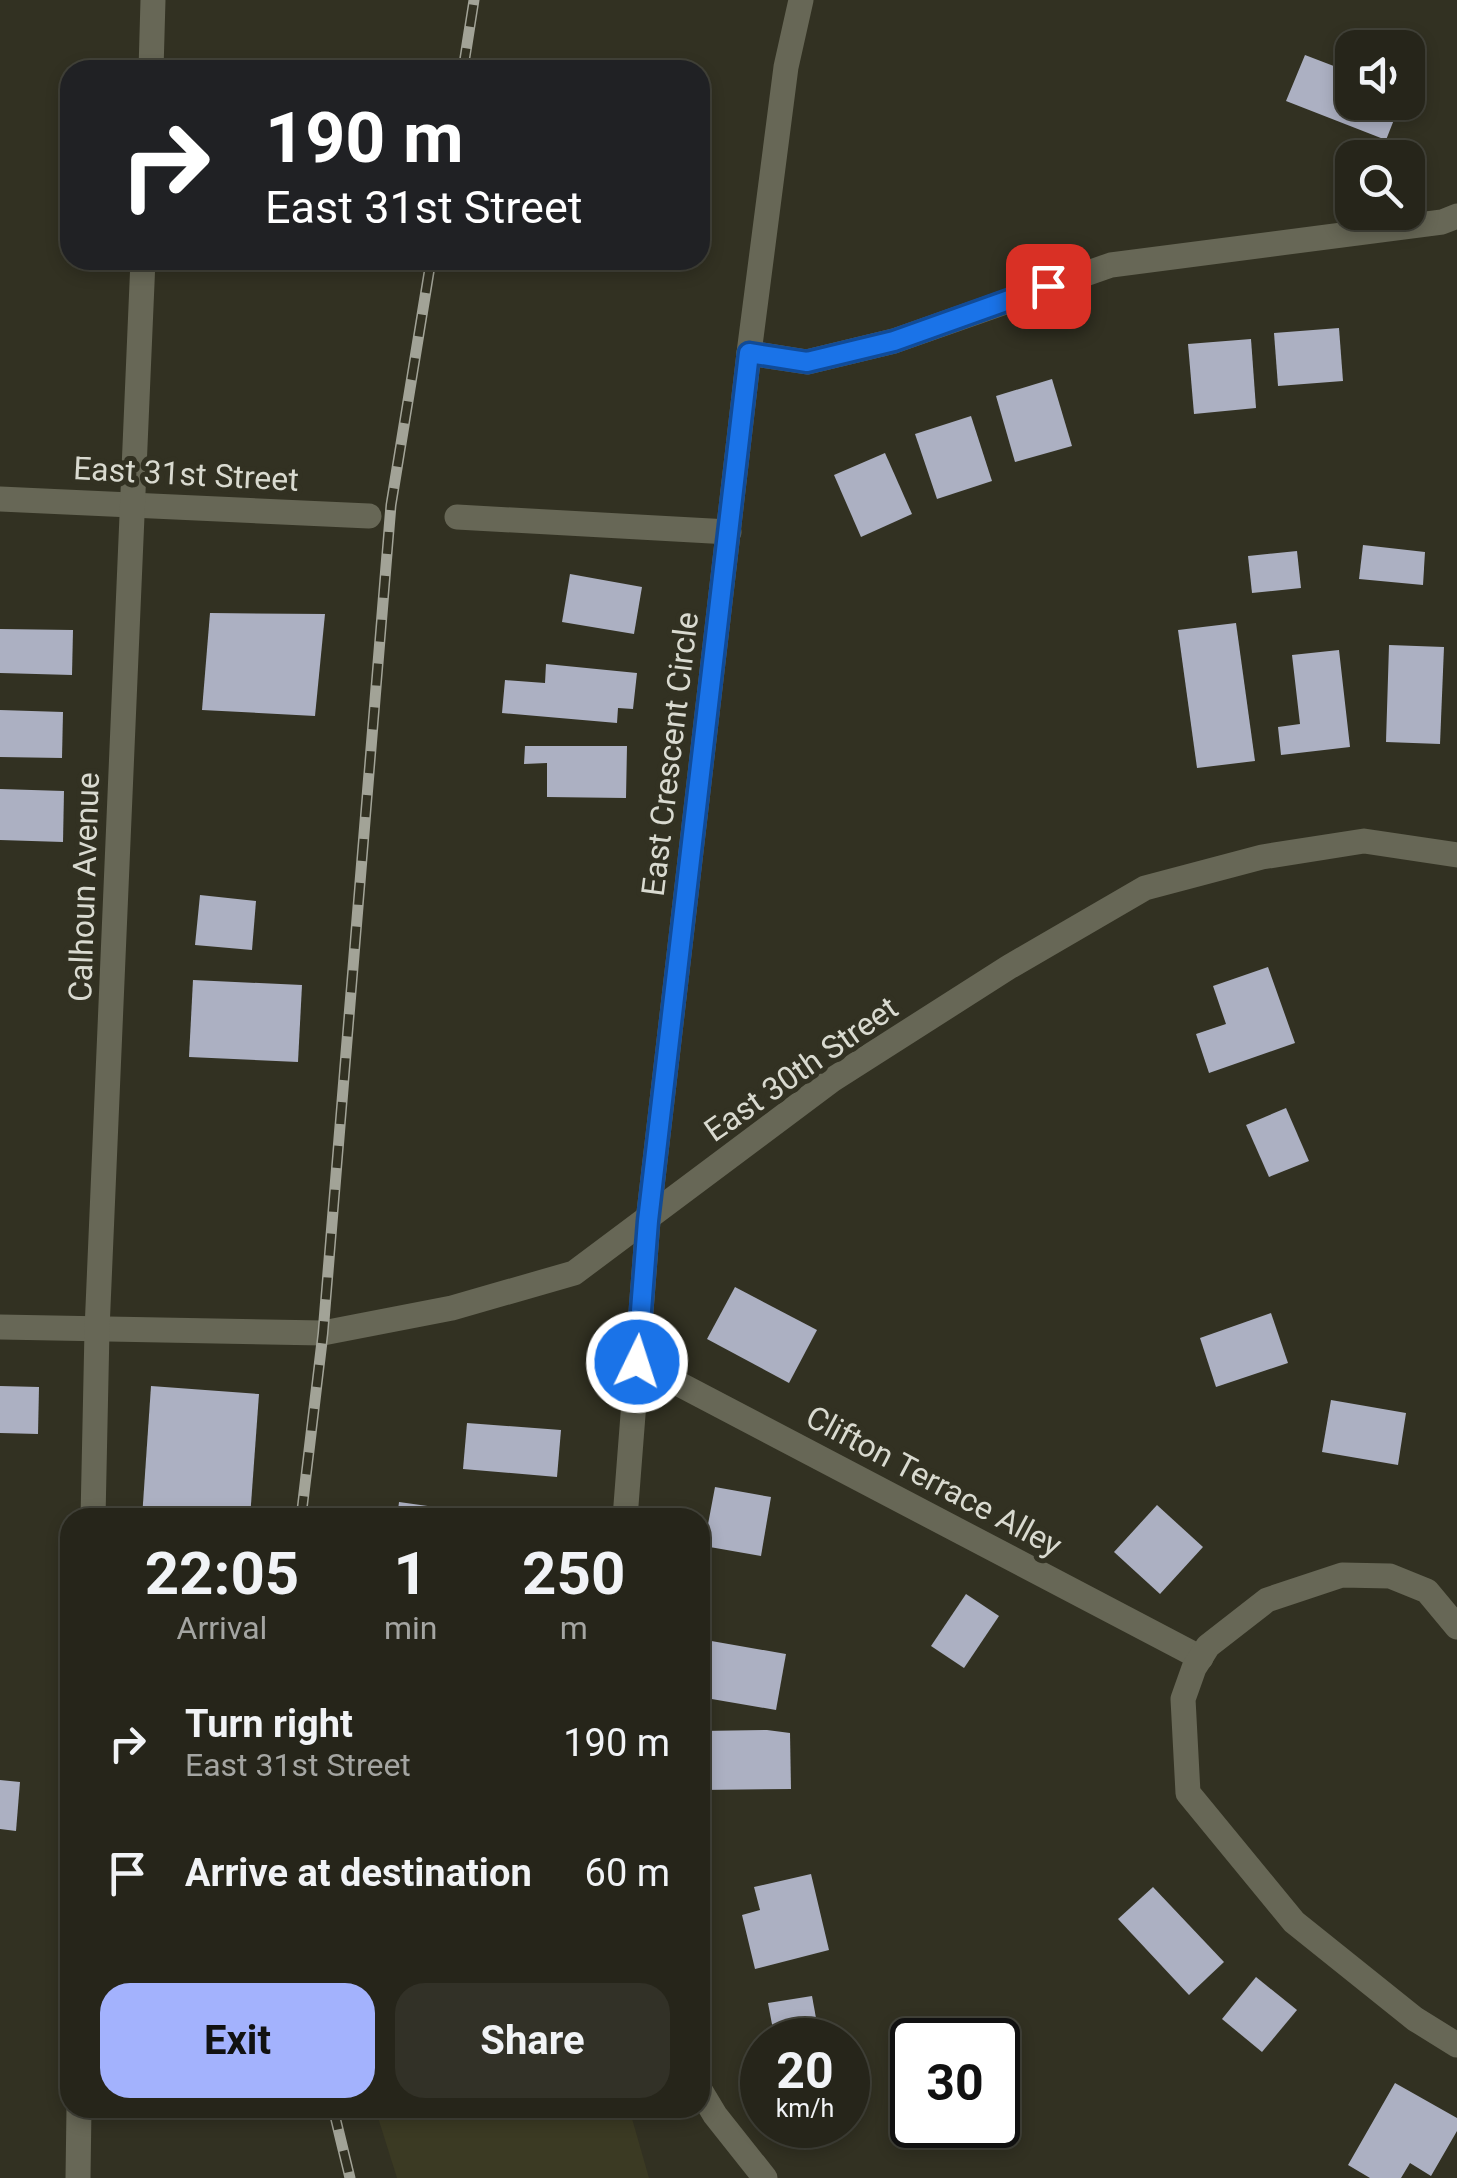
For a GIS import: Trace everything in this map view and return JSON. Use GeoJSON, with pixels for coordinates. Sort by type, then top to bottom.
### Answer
{"type":"FeatureCollection","features":[{"type":"Feature","properties":{"kind":"street"},"geometry":{"type":"LineString","coordinates":[[151,60],[154,0]]}},
{"type":"Feature","properties":{"kind":"street","name":"East Crescent Circle"},"geometry":{"type":"LineString","coordinates":[[626,1508],[648,1221],[749,353],[786,66],[801,0]]}},
{"type":"Feature","properties":{"kind":"street"},"geometry":{"type":"LineString","coordinates":[[749,353],[807,362],[894,341],[1111,265],[1442,222],[1457,216]]}},
{"type":"Feature","properties":{"kind":"street","name":"Calhoun Avenue"},"geometry":{"type":"LineString","coordinates":[[93,1508],[97,1330],[143,270]]}},
{"type":"Feature","properties":{"kind":"street","name":"East 31st Street"},"geometry":{"type":"LineString","coordinates":[[0,499],[369,516]]}},
{"type":"Feature","properties":{"kind":"street"},"geometry":{"type":"LineString","coordinates":[[457,517],[729,532]]}},
{"type":"Feature","properties":{"kind":"street","name":"East 30th Street"},"geometry":{"type":"LineString","coordinates":[[0,1327],[323,1334],[452,1308],[574,1273],[832,1080],[1009,967],[1145,888],[1262,856],[1364,841],[1457,855]]}},
{"type":"Feature","properties":{"kind":"street","name":"Clifton Terrace Alley"},"geometry":{"type":"LineString","coordinates":[[637,1362],[1200,1658]]}},
{"type":"Feature","properties":{"kind":"street"},"geometry":{"type":"LineString","coordinates":[[1457,1627],[1428,1591],[1390,1576],[1342,1575],[1267,1600],[1208,1646],[1183,1699],[1188,1793],[1294,1922],[1415,2019],[1457,2045]]}},
{"type":"Feature","properties":{"kind":"street"},"geometry":{"type":"LineString","coordinates":[[710,2107],[765,2178]]}},
{"type":"Feature","properties":{"kind":"street"},"geometry":{"type":"LineString","coordinates":[[78,2178],[79,2118]]}},
{"type":"Feature","properties":{"kind":"shaded area"},"geometry":{"type":"Polygon","coordinates":[[[378,2118],[632,2118],[649,2178],[397,2178],[378,2118]]]}},
{"type":"Feature","properties":{"kind":"building"},"geometry":{"type":"Polygon","coordinates":[[[1305,55],[1335,66],[1335,120],[1394,120],[1386,140],[1286,101],[1305,55]]]}},
{"type":"Feature","properties":{"kind":"building"},"geometry":{"type":"Polygon","coordinates":[[[1339,328],[1343,381],[1278,386],[1274,333],[1339,328]]]}},
{"type":"Feature","properties":{"kind":"building"},"geometry":{"type":"Polygon","coordinates":[[[1251,339],[1256,408],[1194,414],[1188,344],[1251,339]]]}},
{"type":"Feature","properties":{"kind":"building"},"geometry":{"type":"Polygon","coordinates":[[[1052,379],[1072,446],[1015,462],[996,396],[1052,379]]]}},
{"type":"Feature","properties":{"kind":"building"},"geometry":{"type":"Polygon","coordinates":[[[971,416],[992,481],[937,499],[915,434],[971,416]]]}},
{"type":"Feature","properties":{"kind":"building"},"geometry":{"type":"Polygon","coordinates":[[[885,453],[912,514],[861,537],[834,475],[885,453]]]}},
{"type":"Feature","properties":{"kind":"building"},"geometry":{"type":"Polygon","coordinates":[[[1363,545],[1425,552],[1423,585],[1359,579],[1363,545]]]}},
{"type":"Feature","properties":{"kind":"building"},"geometry":{"type":"Polygon","coordinates":[[[1297,551],[1301,588],[1252,593],[1248,556],[1297,551]]]}},
{"type":"Feature","properties":{"kind":"building"},"geometry":{"type":"Polygon","coordinates":[[[570,574],[642,587],[634,634],[562,622],[570,574]]]}},
{"type":"Feature","properties":{"kind":"building"},"geometry":{"type":"Polygon","coordinates":[[[210,613],[325,614],[315,716],[202,710],[210,613]]]}},
{"type":"Feature","properties":{"kind":"building"},"geometry":{"type":"Polygon","coordinates":[[[1236,623],[1255,761],[1197,768],[1178,630],[1236,623]]]}},
{"type":"Feature","properties":{"kind":"building"},"geometry":{"type":"Polygon","coordinates":[[[0,629],[73,630],[72,675],[0,673],[0,629]]]}},
{"type":"Feature","properties":{"kind":"building"},"geometry":{"type":"Polygon","coordinates":[[[1389,645],[1444,647],[1440,744],[1386,742],[1389,645]]]}},
{"type":"Feature","properties":{"kind":"building"},"geometry":{"type":"Polygon","coordinates":[[[1339,650],[1350,747],[1281,755],[1278,727],[1300,724],[1292,655],[1339,650]]]}},
{"type":"Feature","properties":{"kind":"building"},"geometry":{"type":"Polygon","coordinates":[[[546,664],[637,673],[633,709],[618,708],[617,723],[502,713],[505,680],[545,683],[546,664]]]}},
{"type":"Feature","properties":{"kind":"building"},"geometry":{"type":"Polygon","coordinates":[[[0,710],[63,712],[62,758],[0,757],[0,710]]]}},
{"type":"Feature","properties":{"kind":"building"},"geometry":{"type":"Polygon","coordinates":[[[525,746],[627,746],[626,798],[547,797],[547,763],[524,764],[525,746]]]}},
{"type":"Feature","properties":{"kind":"building"},"geometry":{"type":"Polygon","coordinates":[[[0,789],[64,791],[63,842],[0,840],[0,789]]]}},
{"type":"Feature","properties":{"kind":"building"},"geometry":{"type":"Polygon","coordinates":[[[200,895],[256,901],[252,950],[195,945],[200,895]]]}},
{"type":"Feature","properties":{"kind":"building"},"geometry":{"type":"Polygon","coordinates":[[[1268,967],[1295,1043],[1209,1073],[1196,1034],[1226,1024],[1213,986],[1268,967]]]}},
{"type":"Feature","properties":{"kind":"building"},"geometry":{"type":"Polygon","coordinates":[[[193,980],[302,985],[298,1062],[189,1057],[193,980]]]}},
{"type":"Feature","properties":{"kind":"building"},"geometry":{"type":"Polygon","coordinates":[[[1286,1108],[1309,1161],[1269,1177],[1246,1125],[1286,1108]]]}},
{"type":"Feature","properties":{"kind":"building"},"geometry":{"type":"Polygon","coordinates":[[[735,1287],[817,1330],[789,1383],[707,1339],[735,1287]]]}},
{"type":"Feature","properties":{"kind":"building"},"geometry":{"type":"Polygon","coordinates":[[[1271,1313],[1288,1363],[1216,1387],[1200,1338],[1271,1313]]]}},
{"type":"Feature","properties":{"kind":"building"},"geometry":{"type":"Polygon","coordinates":[[[0,1386],[39,1387],[38,1434],[0,1433],[0,1386]]]}},
{"type":"Feature","properties":{"kind":"building"},"geometry":{"type":"Polygon","coordinates":[[[151,1386],[259,1394],[251,1508],[143,1508],[151,1386]]]}},
{"type":"Feature","properties":{"kind":"building"},"geometry":{"type":"Polygon","coordinates":[[[1331,1400],[1406,1413],[1398,1465],[1322,1452],[1331,1400]]]}},
{"type":"Feature","properties":{"kind":"building"},"geometry":{"type":"Polygon","coordinates":[[[467,1423],[561,1430],[557,1477],[463,1469],[467,1423]]]}},
{"type":"Feature","properties":{"kind":"building"},"geometry":{"type":"Polygon","coordinates":[[[715,1487],[771,1497],[761,1556],[710,1547],[715,1487]]]}},
{"type":"Feature","properties":{"kind":"building"},"geometry":{"type":"Polygon","coordinates":[[[399,1502],[442,1508],[398,1508],[399,1502]]]}},
{"type":"Feature","properties":{"kind":"building"},"geometry":{"type":"Polygon","coordinates":[[[1157,1505],[1203,1547],[1160,1594],[1114,1552],[1157,1505]]]}},
{"type":"Feature","properties":{"kind":"building"},"geometry":{"type":"Polygon","coordinates":[[[966,1594],[999,1616],[964,1668],[931,1646],[966,1594]]]}},
{"type":"Feature","properties":{"kind":"building"},"geometry":{"type":"Polygon","coordinates":[[[710,1641],[786,1654],[776,1710],[710,1699],[710,1641]]]}},
{"type":"Feature","properties":{"kind":"building"},"geometry":{"type":"Polygon","coordinates":[[[710,1731],[790,1733],[791,1789],[710,1790],[710,1731]]]}},
{"type":"Feature","properties":{"kind":"building"},"geometry":{"type":"Polygon","coordinates":[[[0,1780],[20,1782],[16,1831],[0,1829],[0,1780]]]}},
{"type":"Feature","properties":{"kind":"building"},"geometry":{"type":"Polygon","coordinates":[[[811,1874],[829,1950],[755,1969],[742,1915],[760,1910],[754,1887],[811,1874]]]}},
{"type":"Feature","properties":{"kind":"building"},"geometry":{"type":"Polygon","coordinates":[[[1153,1887],[1224,1962],[1189,1995],[1118,1919],[1153,1887]]]}},
{"type":"Feature","properties":{"kind":"building"},"geometry":{"type":"Polygon","coordinates":[[[1256,1977],[1297,2010],[1262,2052],[1222,2019],[1256,1977]]]}},
{"type":"Feature","properties":{"kind":"building"},"geometry":{"type":"Polygon","coordinates":[[[812,1996],[816,2018],[771,2018],[768,2003],[812,1996]]]}},
{"type":"Feature","properties":{"kind":"building"},"geometry":{"type":"Polygon","coordinates":[[[1395,2083],[1457,2118],[1457,2131],[1431,2176],[1410,2163],[1401,2178],[1370,2178],[1348,2165],[1395,2083]]]}},
{"type":"Feature","properties":{"kind":"railway"},"geometry":{"type":"LineString","coordinates":[[465,60],[474,0]]}},
{"type":"Feature","properties":{"kind":"railway"},"geometry":{"type":"LineString","coordinates":[[302,1508],[323,1333],[391,505],[429,270]]}},
{"type":"Feature","properties":{"kind":"railway"},"geometry":{"type":"LineString","coordinates":[[335,2118],[350,2178]]}},
{"type":"Feature","properties":{"kind":"route"},"geometry":{"type":"LineString","coordinates":[[637,1362],[648,1221],[749,353],[807,362],[894,341],[1048,286]]}}]}
